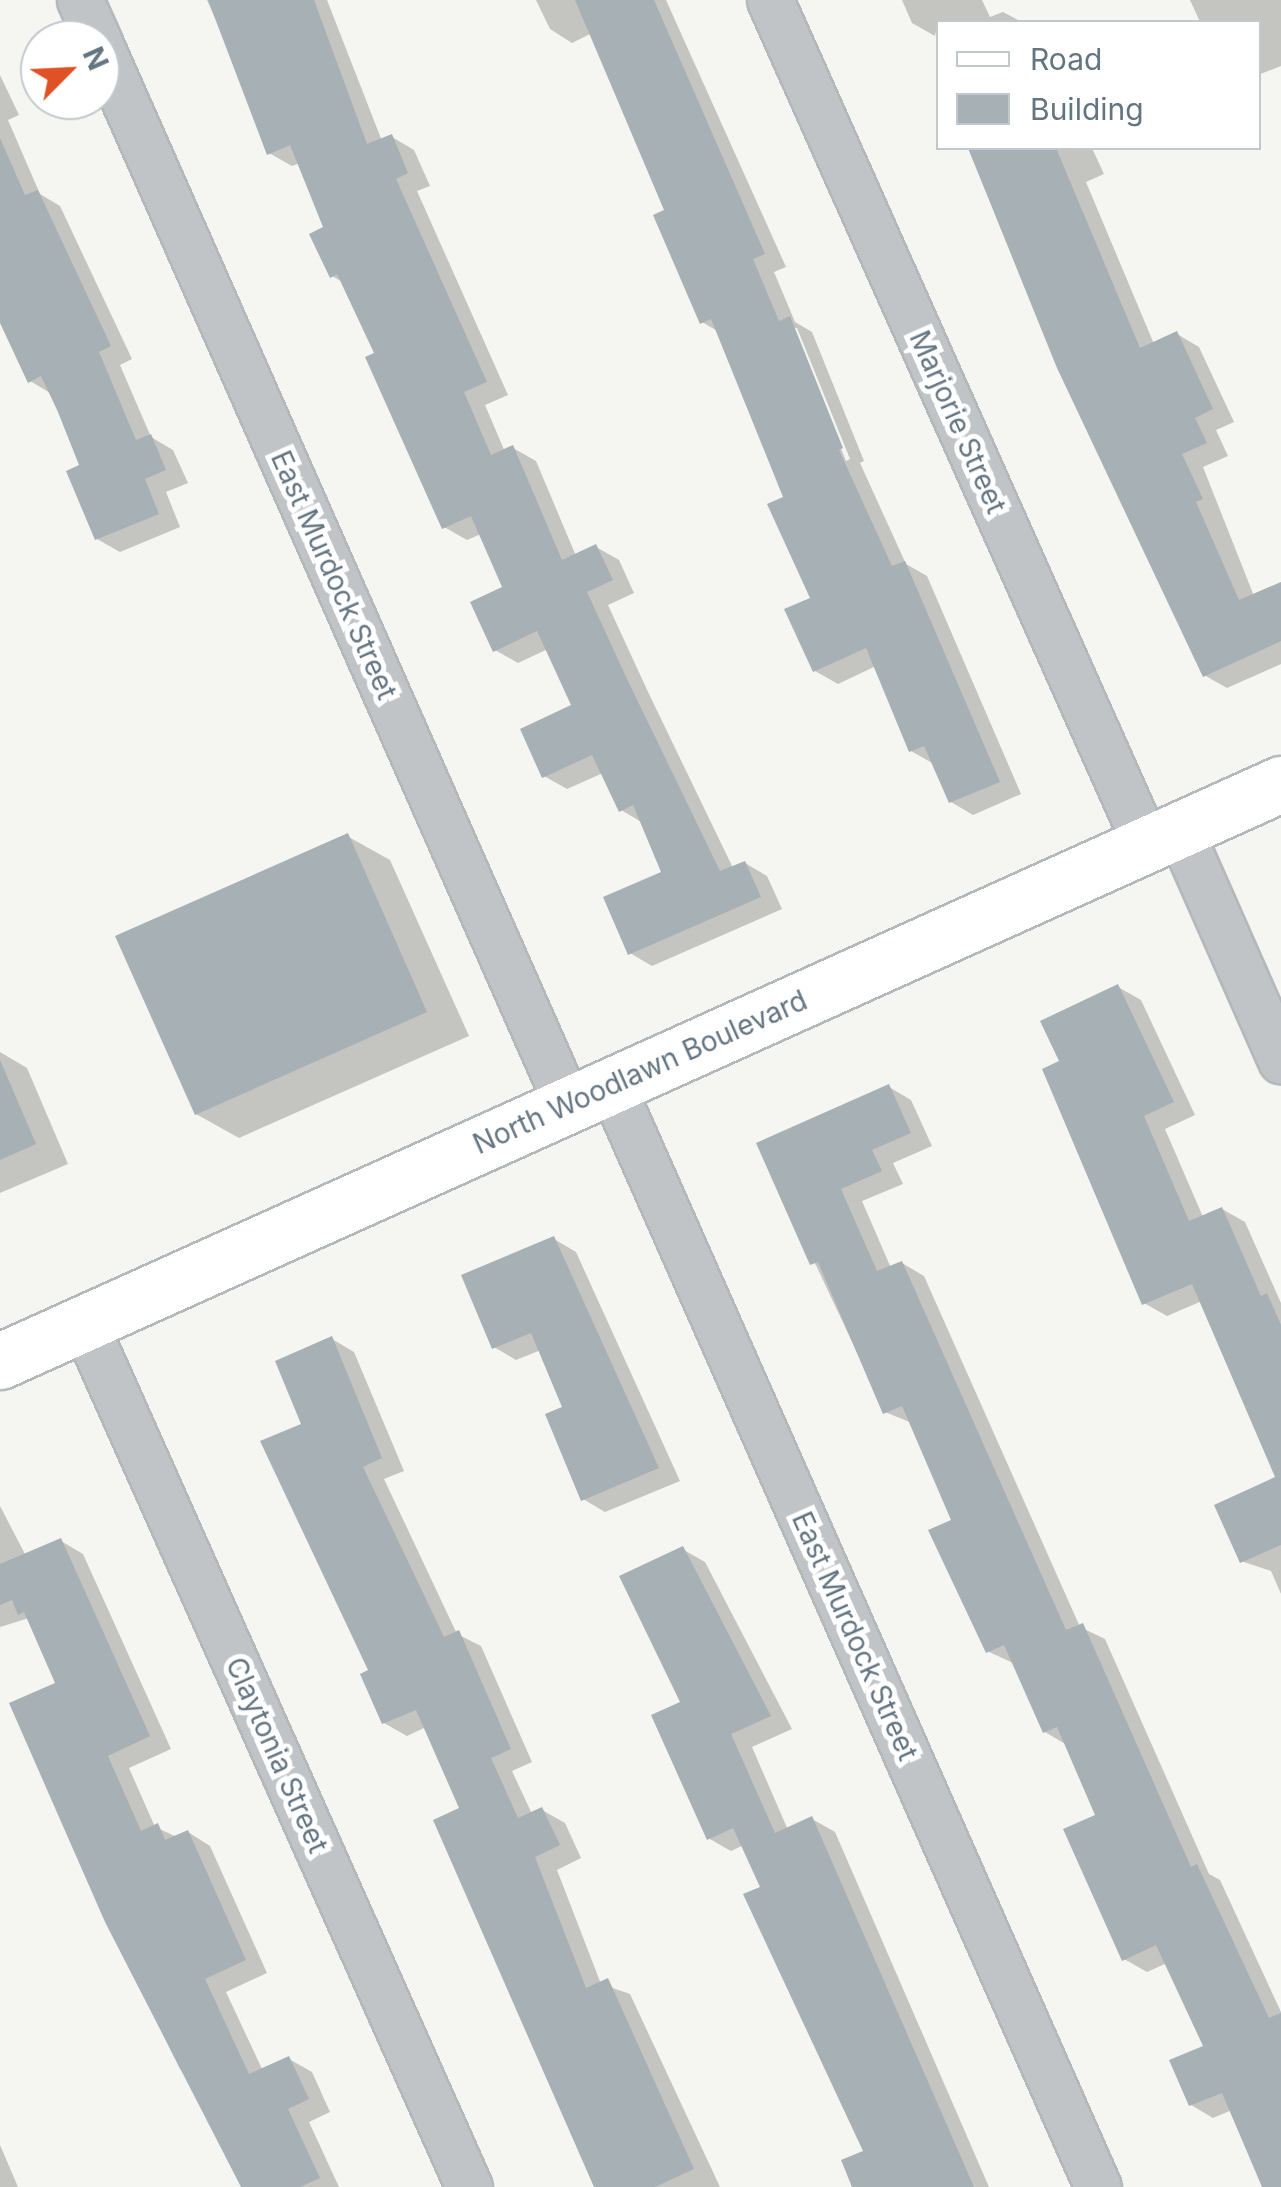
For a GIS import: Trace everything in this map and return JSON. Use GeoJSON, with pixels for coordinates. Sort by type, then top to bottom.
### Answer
{"type":"FeatureCollection","features":[{"type":"Feature","properties":{"kind":"main road","name":"North Woodlawn Boulevard"},"geometry":{"type":"LineString","coordinates":[[0,1361],[1281,784]]}},
{"type":"Feature","properties":{"kind":"street","name":"Marjorie Street"},"geometry":{"type":"LineString","coordinates":[[770,0],[1163,837],[1281,1060]]}},
{"type":"Feature","properties":{"kind":"street","name":"East Murdock Street"},"geometry":{"type":"LineString","coordinates":[[120,87],[1098,2187]]}},
{"type":"Feature","properties":{"kind":"street","name":"Claytonia Street"},"geometry":{"type":"LineString","coordinates":[[84,1323],[469,2187]]}},
{"type":"Feature","properties":{"kind":"building"},"geometry":{"type":"Polygon","coordinates":[[[208,0],[314,0],[367,144],[392,134],[408,173],[396,179],[487,382],[464,392],[491,455],[513,445],[562,560],[596,544],[613,580],[587,592],[627,679],[720,871],[745,861],[761,897],[628,955],[603,897],[661,872],[633,805],[619,812],[592,755],[542,778],[520,729],[571,705],[537,631],[493,652],[470,602],[502,587],[471,516],[442,529],[365,357],[374,353],[337,274],[330,278],[309,234],[323,227],[290,145],[267,155],[208,0]]]}},
{"type":"Feature","properties":{"kind":"building"},"geometry":{"type":"Polygon","coordinates":[[[575,0],[654,0],[765,254],[753,259],[779,321],[790,316],[843,448],[839,450],[892,566],[905,561],[1000,782],[949,803],[924,746],[909,752],[866,648],[813,672],[784,609],[810,598],[767,504],[783,497],[711,319],[700,324],[653,215],[664,210],[575,0]]]}},
{"type":"Feature","properties":{"kind":"building"},"geometry":{"type":"Polygon","coordinates":[[[0,138],[25,195],[38,190],[111,346],[99,352],[136,440],[151,434],[166,470],[145,479],[159,514],[95,540],[66,471],[79,465],[58,412],[41,376],[28,383],[0,323],[0,138]]]}},
{"type":"Feature","properties":{"kind":"building"},"geometry":{"type":"Polygon","coordinates":[[[969,150],[1057,150],[1140,348],[1177,331],[1213,409],[1195,418],[1207,443],[1182,454],[1203,499],[1196,502],[1239,600],[1281,582],[1281,641],[1203,677],[1057,368],[969,150]]]}},
{"type":"Feature","properties":{"kind":"building"},"geometry":{"type":"Polygon","coordinates":[[[348,833],[427,1012],[195,1115],[115,936],[348,833]]]}},
{"type":"Feature","properties":{"kind":"building"},"geometry":{"type":"Polygon","coordinates":[[[1118,984],[1174,1102],[1144,1116],[1189,1221],[1222,1207],[1261,1296],[1267,1293],[1281,1325],[1281,1545],[1240,1563],[1214,1505],[1275,1477],[1192,1284],[1142,1305],[1042,1069],[1059,1061],[1040,1021],[1118,984]]]}},
{"type":"Feature","properties":{"kind":"building"},"geometry":{"type":"Polygon","coordinates":[[[0,1060],[36,1144],[0,1160],[0,1060]]]}},
{"type":"Feature","properties":{"kind":"building"},"geometry":{"type":"Polygon","coordinates":[[[889,1084],[911,1133],[872,1150],[882,1171],[841,1189],[877,1271],[902,1261],[1066,1630],[1083,1623],[1191,1867],[1197,1864],[1269,2018],[1281,2013],[1281,2187],[1262,2187],[1222,2093],[1189,2106],[1169,2060],[1203,2046],[1156,1945],[1122,1961],[1063,1829],[1095,1815],[1057,1727],[1043,1733],[1004,1645],[986,1653],[928,1530],[951,1520],[902,1406],[883,1414],[818,1262],[810,1265],[756,1143],[889,1084]]]}},
{"type":"Feature","properties":{"kind":"building"},"geometry":{"type":"Polygon","coordinates":[[[554,1236],[659,1468],[581,1501],[545,1414],[562,1407],[531,1333],[492,1349],[461,1275],[554,1236]]]}},
{"type":"Feature","properties":{"kind":"building"},"geometry":{"type":"Polygon","coordinates":[[[332,1336],[382,1458],[363,1467],[444,1637],[459,1630],[511,1749],[491,1758],[518,1818],[542,1807],[560,1845],[535,1857],[586,1988],[608,1978],[694,2169],[655,2187],[594,2187],[433,1820],[459,1808],[416,1710],[382,1724],[360,1674],[368,1670],[260,1441],[301,1424],[275,1361],[332,1336]]]}},
{"type":"Feature","properties":{"kind":"building"},"geometry":{"type":"Polygon","coordinates":[[[61,1538],[150,1736],[108,1756],[141,1831],[158,1823],[165,1840],[188,1830],[246,1960],[205,1979],[249,2074],[289,2056],[309,2099],[288,2109],[320,2178],[300,2187],[241,2187],[105,1922],[9,1703],[55,1683],[24,1612],[18,1615],[12,1600],[0,1605],[0,1564],[61,1538]]]}},
{"type":"Feature","properties":{"kind":"building"},"geometry":{"type":"Polygon","coordinates":[[[683,1546],[771,1716],[731,1734],[775,1833],[812,1816],[974,2187],[852,2187],[841,2160],[863,2151],[743,1894],[760,1887],[733,1828],[707,1840],[651,1715],[680,1702],[619,1576],[683,1546]]]}}]}
